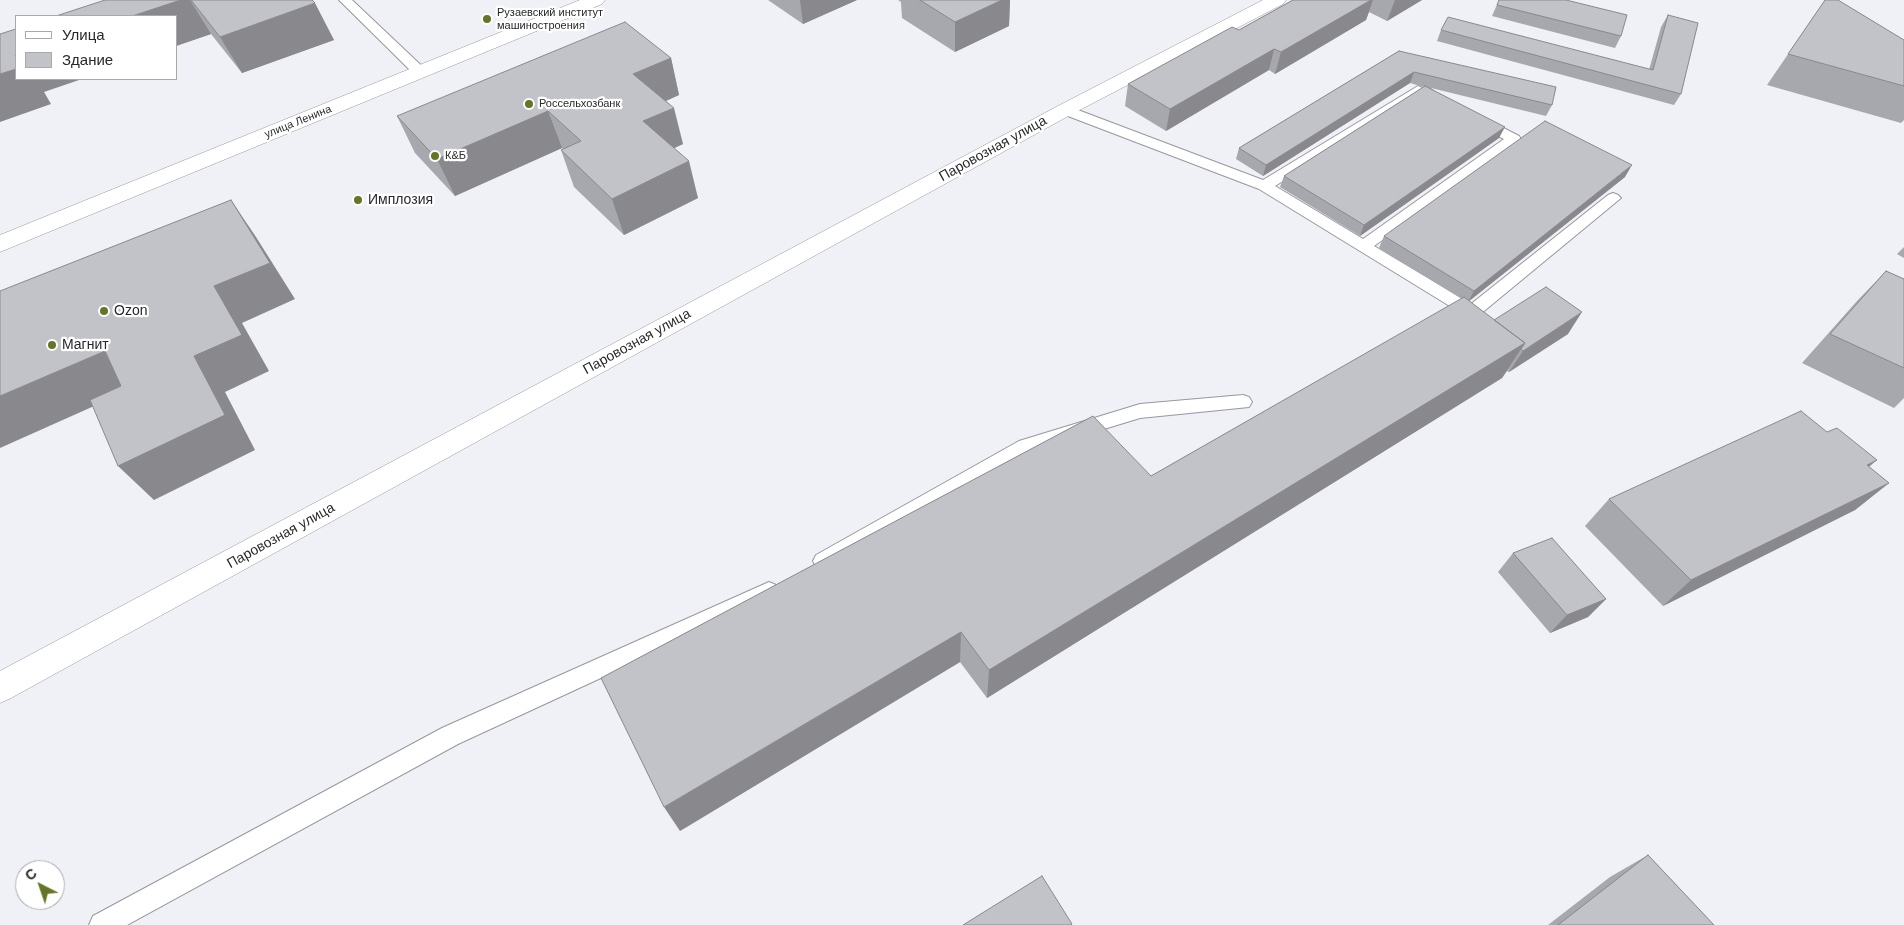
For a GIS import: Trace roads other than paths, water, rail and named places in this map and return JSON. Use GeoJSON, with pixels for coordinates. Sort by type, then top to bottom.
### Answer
{"type":"FeatureCollection","features":[{"type":"Feature","properties":{"kind":"street","name":"улица Ленина"},"geometry":{"type":"LineString","coordinates":[[0,244],[596,0]]}},
{"type":"Feature","properties":{"kind":"street","name":"Паровозная улица"},"geometry":{"type":"LineString","coordinates":[[0,688],[1065,110],[1276,0]]}},
{"type":"Feature","properties":{"kind":"lane"},"geometry":{"type":"LineString","coordinates":[[345,0],[420,72]]}},
{"type":"Feature","properties":{"kind":"lane"},"geometry":{"type":"LineString","coordinates":[[1264,186],[1418,90],[1452,108]]}},
{"type":"Feature","properties":{"kind":"lane"},"geometry":{"type":"LineString","coordinates":[[1065,110],[1264,186],[1472,312],[1613,198]]}},
{"type":"Feature","properties":{"kind":"lane"},"geometry":{"type":"LineString","coordinates":[[1364,246],[1514,139],[1470,117]]}},
{"type":"Feature","properties":{"kind":"lane"},"geometry":{"type":"LineString","coordinates":[[102,925],[450,736],[773,589],[1026,446],[1140,411],[1243,402]]}},
{"type":"Feature","properties":{"kind":"place","name":"Рузаевский институт машиностроения"},"geometry":{"type":"Point","coordinates":[487,19]}},
{"type":"Feature","properties":{"kind":"place","name":"Россельхозбанк"},"geometry":{"type":"Point","coordinates":[529,104]}},
{"type":"Feature","properties":{"kind":"place","name":"К&Б"},"geometry":{"type":"Point","coordinates":[435,156]}},
{"type":"Feature","properties":{"kind":"place","name":"Имплозия"},"geometry":{"type":"Point","coordinates":[358,200]}},
{"type":"Feature","properties":{"kind":"place","name":"Ozon"},"geometry":{"type":"Point","coordinates":[104,311]}},
{"type":"Feature","properties":{"kind":"place","name":"Магнит"},"geometry":{"type":"Point","coordinates":[52,345]}}]}
